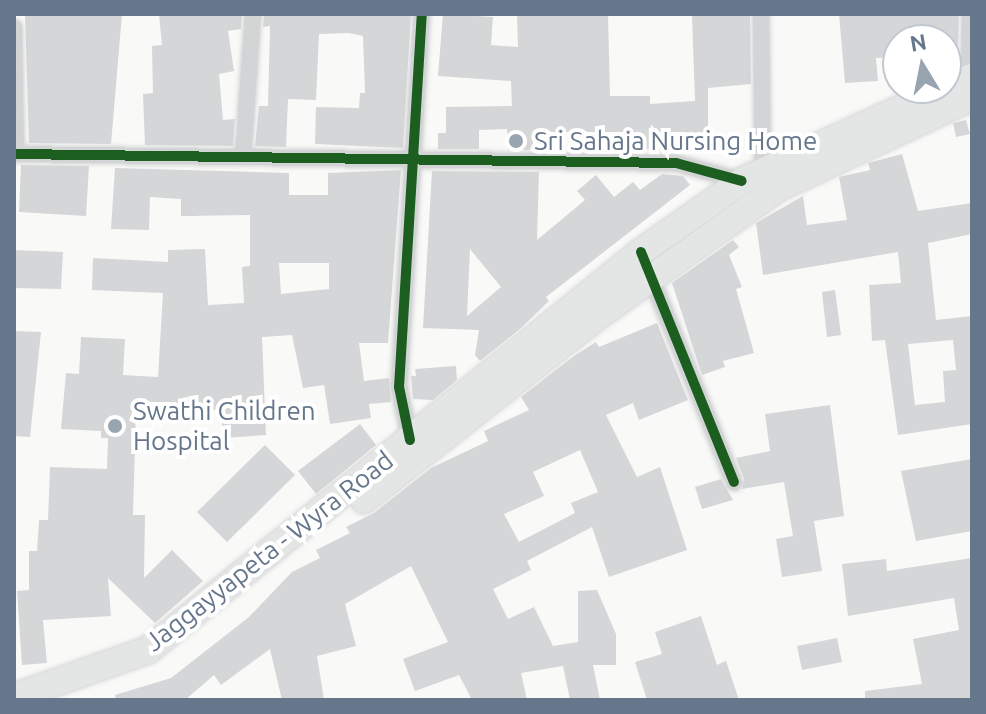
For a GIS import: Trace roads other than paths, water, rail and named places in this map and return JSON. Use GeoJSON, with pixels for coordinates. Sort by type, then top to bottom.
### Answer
{"type":"FeatureCollection","features":[{"type":"Feature","properties":{"kind":"main road","name":"Jaggayyapeta - Wyra Road"},"geometry":{"type":"LineString","coordinates":[[14,697],[148,650],[641,252],[752,176],[919,104]]}},
{"type":"Feature","properties":{"kind":"main road"},"geometry":{"type":"LineString","coordinates":[[53,700],[163,658],[652,278],[778,188],[929,104]]}},
{"type":"Feature","properties":{"kind":"street"},"geometry":{"type":"LineString","coordinates":[[243,157],[253,14]]}},
{"type":"Feature","properties":{"kind":"street"},"geometry":{"type":"LineString","coordinates":[[410,440],[399,387],[422,14]]}},
{"type":"Feature","properties":{"kind":"street"},"geometry":{"type":"LineString","coordinates":[[14,28],[15,154],[676,163],[752,176],[761,14]]}},
{"type":"Feature","properties":{"kind":"street"},"geometry":{"type":"LineString","coordinates":[[962,78],[970,14]]}},
{"type":"Feature","properties":{"kind":"street"},"geometry":{"type":"LineString","coordinates":[[641,252],[734,482]]}},
{"type":"Feature","properties":{"kind":"place","name":"Sri Sahaja Nursing Home"},"geometry":{"type":"Point","coordinates":[516,141]}},
{"type":"Feature","properties":{"kind":"place","name":"Swathi Children Hospital"},"geometry":{"type":"Point","coordinates":[115,426]}}]}
